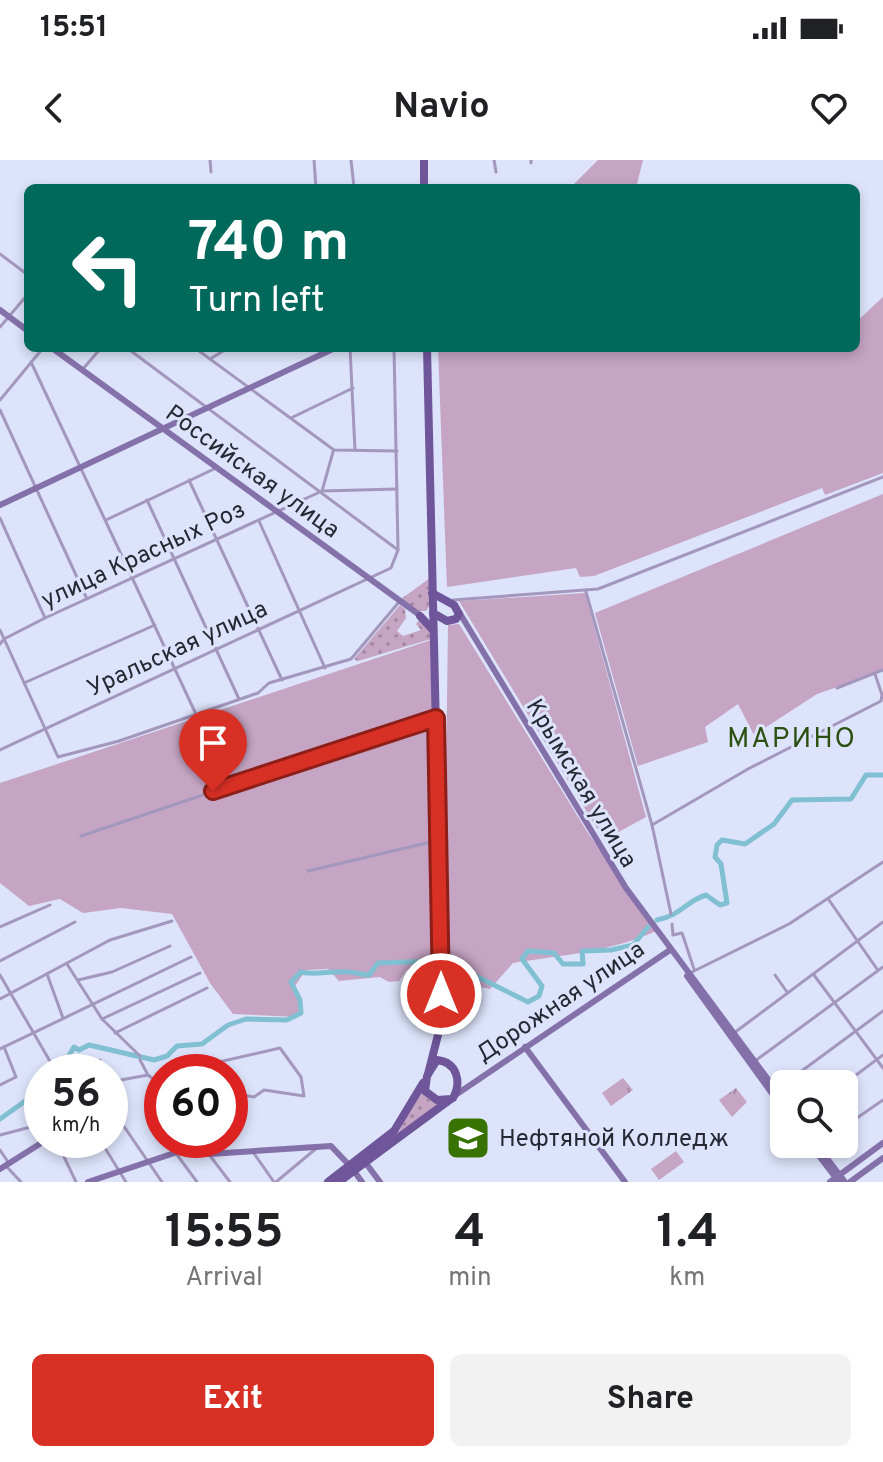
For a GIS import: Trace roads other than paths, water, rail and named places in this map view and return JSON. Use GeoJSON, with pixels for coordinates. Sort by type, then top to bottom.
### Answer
{"type":"FeatureCollection","features":[{"type":"Feature","properties":{"kind":"main road"},"geometry":{"type":"LineString","coordinates":[[424,160],[424,184]]}},
{"type":"Feature","properties":{"kind":"main road"},"geometry":{"type":"LineString","coordinates":[[0,310],[24,328]]}},
{"type":"Feature","properties":{"kind":"main road","name":"Российская улица"},"geometry":{"type":"LineString","coordinates":[[57,352],[399,601],[418,614],[433,614]]}},
{"type":"Feature","properties":{"kind":"main road"},"geometry":{"type":"LineString","coordinates":[[0,505],[326,352]]}},
{"type":"Feature","properties":{"kind":"main road"},"geometry":{"type":"LineString","coordinates":[[427,352],[442,984],[439,1031]]}},
{"type":"Feature","properties":{"kind":"main road"},"geometry":{"type":"LineString","coordinates":[[432,593],[457,605],[458,617],[434,635]]}},
{"type":"Feature","properties":{"kind":"main road"},"geometry":{"type":"LineString","coordinates":[[433,614],[446,601]]}},
{"type":"Feature","properties":{"kind":"main road","name":"Крымская улица"},"geometry":{"type":"LineString","coordinates":[[457,605],[573,805],[671,952]]}},
{"type":"Feature","properties":{"kind":"main road"},"geometry":{"type":"LineString","coordinates":[[418,614],[433,614],[468,628]]}},
{"type":"Feature","properties":{"kind":"main road"},"geometry":{"type":"LineString","coordinates":[[418,614],[433,629],[434,635]]}},
{"type":"Feature","properties":{"kind":"main road"},"geometry":{"type":"LineString","coordinates":[[671,952],[692,971],[742,1047],[770,1081]]}},
{"type":"Feature","properties":{"kind":"main road"},"geometry":{"type":"LineString","coordinates":[[671,952],[770,1089]]}},
{"type":"Feature","properties":{"kind":"main road","name":"Дорожная улица"},"geometry":{"type":"LineString","coordinates":[[328,1182],[525,1047],[671,952]]}},
{"type":"Feature","properties":{"kind":"main road","name":"Дорожная улица"},"geometry":{"type":"LineString","coordinates":[[439,1031],[440,1045],[452,1067],[465,1082],[472,1084]]}},
{"type":"Feature","properties":{"kind":"main road","name":"Дорожная улица"},"geometry":{"type":"LineString","coordinates":[[377,1150],[396,1129],[427,1075],[439,1031]]}},
{"type":"Feature","properties":{"kind":"main road"},"geometry":{"type":"LineString","coordinates":[[525,1047],[625,1182]]}},
{"type":"Feature","properties":{"kind":"main road"},"geometry":{"type":"LineString","coordinates":[[437,1060],[452,1067],[459,1083],[452,1098],[440,1101],[428,1095],[427,1075],[437,1060]]}},
{"type":"Feature","properties":{"kind":"main road"},"geometry":{"type":"LineString","coordinates":[[840,1180],[883,1143]]}},
{"type":"Feature","properties":{"kind":"main road"},"geometry":{"type":"LineString","coordinates":[[248,1151],[332,1146],[362,1182]]}},
{"type":"Feature","properties":{"kind":"main road"},"geometry":{"type":"LineString","coordinates":[[4,1165],[24,1153]]}},
{"type":"Feature","properties":{"kind":"main road"},"geometry":{"type":"LineString","coordinates":[[88,1182],[156,1158]]}},
{"type":"Feature","properties":{"kind":"main road"},"geometry":{"type":"LineString","coordinates":[[822,1158],[840,1180]]}},
{"type":"Feature","properties":{"kind":"main road"},"geometry":{"type":"LineString","coordinates":[[827,1158],[840,1180]]}},
{"type":"Feature","properties":{"kind":"main road"},"geometry":{"type":"LineString","coordinates":[[840,1180],[858,1177],[883,1158]]}},
{"type":"Feature","properties":{"kind":"main road"},"geometry":{"type":"LineString","coordinates":[[363,1160],[380,1182]]}},
{"type":"Feature","properties":{"kind":"main road","name":"Дорожная улица"},"geometry":{"type":"LineString","coordinates":[[339,1182],[352,1168]]}},
{"type":"Feature","properties":{"kind":"street"},"geometry":{"type":"LineString","coordinates":[[210,160],[211,172]]}},
{"type":"Feature","properties":{"kind":"street"},"geometry":{"type":"LineString","coordinates":[[314,160],[316,184]]}},
{"type":"Feature","properties":{"kind":"street"},"geometry":{"type":"LineString","coordinates":[[351,160],[354,184]]}},
{"type":"Feature","properties":{"kind":"street"},"geometry":{"type":"LineString","coordinates":[[494,160],[496,172]]}},
{"type":"Feature","properties":{"kind":"street"},"geometry":{"type":"LineString","coordinates":[[0,254],[24,272]]}},
{"type":"Feature","properties":{"kind":"street"},"geometry":{"type":"LineString","coordinates":[[0,327],[24,299]]}},
{"type":"Feature","properties":{"kind":"street"},"geometry":{"type":"LineString","coordinates":[[0,400],[40,352]]}},
{"type":"Feature","properties":{"kind":"street"},"geometry":{"type":"LineString","coordinates":[[82,370],[98,352]]}},
{"type":"Feature","properties":{"kind":"street"},"geometry":{"type":"LineString","coordinates":[[133,352],[398,550]]}},
{"type":"Feature","properties":{"kind":"street"},"geometry":{"type":"LineString","coordinates":[[200,352],[334,450],[397,451]]}},
{"type":"Feature","properties":{"kind":"street"},"geometry":{"type":"LineString","coordinates":[[210,359],[221,352]]}},
{"type":"Feature","properties":{"kind":"street"},"geometry":{"type":"LineString","coordinates":[[350,352],[355,450]]}},
{"type":"Feature","properties":{"kind":"street"},"geometry":{"type":"LineString","coordinates":[[394,352],[398,550]]}},
{"type":"Feature","properties":{"kind":"street"},"geometry":{"type":"LineString","coordinates":[[31,362],[195,712]]}},
{"type":"Feature","properties":{"kind":"street"},"geometry":{"type":"LineString","coordinates":[[291,418],[353,388]]}},
{"type":"Feature","properties":{"kind":"street"},"geometry":{"type":"LineString","coordinates":[[0,410],[87,599]]}},
{"type":"Feature","properties":{"kind":"street"},"geometry":{"type":"LineString","coordinates":[[322,491],[334,450]]}},
{"type":"Feature","properties":{"kind":"street"},"geometry":{"type":"LineString","coordinates":[[106,520],[217,468]]}},
{"type":"Feature","properties":{"kind":"street"},"geometry":{"type":"LineString","coordinates":[[457,605],[586,592],[883,477]]}},
{"type":"Feature","properties":{"kind":"street"},"geometry":{"type":"LineString","coordinates":[[189,480],[282,680]]}},
{"type":"Feature","properties":{"kind":"street","name":"улица Красных Роз"},"geometry":{"type":"LineString","coordinates":[[0,644],[45,618],[322,491],[398,489]]}},
{"type":"Feature","properties":{"kind":"street"},"geometry":{"type":"LineString","coordinates":[[147,500],[239,699]]}},
{"type":"Feature","properties":{"kind":"street"},"geometry":{"type":"LineString","coordinates":[[0,518],[45,618]]}},
{"type":"Feature","properties":{"kind":"street"},"geometry":{"type":"LineString","coordinates":[[259,520],[325,668]]}},
{"type":"Feature","properties":{"kind":"street","name":"Уральская улица"},"geometry":{"type":"LineString","coordinates":[[0,750],[391,568],[398,550]]}},
{"type":"Feature","properties":{"kind":"street"},"geometry":{"type":"LineString","coordinates":[[586,592],[652,825],[671,914]]}},
{"type":"Feature","properties":{"kind":"street"},"geometry":{"type":"LineString","coordinates":[[0,630],[58,757],[119,741],[239,699],[282,680],[351,659],[399,601]]}},
{"type":"Feature","properties":{"kind":"street"},"geometry":{"type":"LineString","coordinates":[[24,683],[155,625]]}},
{"type":"Feature","properties":{"kind":"street"},"geometry":{"type":"LineString","coordinates":[[837,688],[883,670]]}},
{"type":"Feature","properties":{"kind":"street"},"geometry":{"type":"LineString","coordinates":[[652,825],[748,769],[881,701],[875,674]]}},
{"type":"Feature","properties":{"kind":"street"},"geometry":{"type":"LineString","coordinates":[[81,836],[436,718]]}},
{"type":"Feature","properties":{"kind":"street"},"geometry":{"type":"LineString","coordinates":[[308,871],[439,840]]}},
{"type":"Feature","properties":{"kind":"street"},"geometry":{"type":"LineString","coordinates":[[672,924],[673,935],[682,933],[692,971],[789,924],[883,862]]}},
{"type":"Feature","properties":{"kind":"street"},"geometry":{"type":"LineString","coordinates":[[829,900],[878,970]]}},
{"type":"Feature","properties":{"kind":"street"},"geometry":{"type":"LineString","coordinates":[[0,927],[50,905]]}},
{"type":"Feature","properties":{"kind":"street"},"geometry":{"type":"LineString","coordinates":[[0,999],[129,933],[172,921]]}},
{"type":"Feature","properties":{"kind":"street"},"geometry":{"type":"LineString","coordinates":[[0,961],[75,922]]}},
{"type":"Feature","properties":{"kind":"street"},"geometry":{"type":"LineString","coordinates":[[734,1033],[883,922]]}},
{"type":"Feature","properties":{"kind":"street"},"geometry":{"type":"LineString","coordinates":[[78,980],[112,972],[170,946]]}},
{"type":"Feature","properties":{"kind":"street"},"geometry":{"type":"LineString","coordinates":[[0,1085],[16,1077],[2,1048],[191,957]]}},
{"type":"Feature","properties":{"kind":"street"},"geometry":{"type":"LineString","coordinates":[[66,963],[91,1005],[115,1033],[130,1042],[144,1066]]}},
{"type":"Feature","properties":{"kind":"street"},"geometry":{"type":"LineString","coordinates":[[755,1061],[883,967]]}},
{"type":"Feature","properties":{"kind":"street"},"geometry":{"type":"LineString","coordinates":[[102,1019],[200,973]]}},
{"type":"Feature","properties":{"kind":"street"},"geometry":{"type":"LineString","coordinates":[[813,973],[883,1068]]}},
{"type":"Feature","properties":{"kind":"street"},"geometry":{"type":"LineString","coordinates":[[47,974],[63,1018]]}},
{"type":"Feature","properties":{"kind":"street"},"geometry":{"type":"LineString","coordinates":[[0,975],[46,1054]]}},
{"type":"Feature","properties":{"kind":"street"},"geometry":{"type":"LineString","coordinates":[[775,975],[787,992]]}},
{"type":"Feature","properties":{"kind":"street"},"geometry":{"type":"LineString","coordinates":[[115,1033],[207,988]]}},
{"type":"Feature","properties":{"kind":"street"},"geometry":{"type":"LineString","coordinates":[[803,1070],[883,1011]]}},
{"type":"Feature","properties":{"kind":"street"},"geometry":{"type":"LineString","coordinates":[[248,1055],[280,1048],[305,1085],[304,1096],[264,1090],[254,1097],[248,1096]]}},
{"type":"Feature","properties":{"kind":"street"},"geometry":{"type":"LineString","coordinates":[[858,1073],[883,1055]]}},
{"type":"Feature","properties":{"kind":"street"},"geometry":{"type":"LineString","coordinates":[[858,1117],[883,1100]]}},
{"type":"Feature","properties":{"kind":"street"},"geometry":{"type":"LineString","coordinates":[[0,1135],[24,1129]]}},
{"type":"Feature","properties":{"kind":"street"},"geometry":{"type":"LineString","coordinates":[[128,1133],[162,1182]]}},
{"type":"Feature","properties":{"kind":"street"},"geometry":{"type":"LineString","coordinates":[[253,1152],[275,1182],[318,1147]]}},
{"type":"Feature","properties":{"kind":"street"},"geometry":{"type":"LineString","coordinates":[[0,1150],[4,1165],[21,1182]]}},
{"type":"Feature","properties":{"kind":"street"},"geometry":{"type":"LineString","coordinates":[[65,1158],[76,1182]]}},
{"type":"Feature","properties":{"kind":"street"},"geometry":{"type":"LineString","coordinates":[[110,1158],[126,1182]]}},
{"type":"Feature","properties":{"kind":"street"},"geometry":{"type":"LineString","coordinates":[[179,1158],[197,1182]]}},
{"type":"Feature","properties":{"kind":"street"},"geometry":{"type":"LineString","coordinates":[[212,1158],[230,1182]]}},
{"type":"Feature","properties":{"kind":"street"},"geometry":{"type":"LineString","coordinates":[[11,1182],[17,1177]]}},
{"type":"Feature","properties":{"kind":"waterway"},"geometry":{"type":"LineString","coordinates":[[657,920],[706,895],[720,905],[727,903],[721,864],[715,857],[717,845],[722,840],[745,844],[774,824],[792,800],[851,799],[866,775],[883,775]]}},
{"type":"Feature","properties":{"kind":"waterway"},"geometry":{"type":"LineString","coordinates":[[446,958],[460,976],[478,977],[528,1002],[539,996],[542,986],[522,959],[528,951],[554,953],[563,964],[583,964],[582,951],[633,945],[648,927]]}},
{"type":"Feature","properties":{"kind":"waterway"},"geometry":{"type":"LineString","coordinates":[[128,1054],[154,1060],[167,1056],[177,1046],[202,1044],[228,1025],[246,1019],[287,1020],[301,1013],[300,1000],[291,982],[301,972],[369,975],[378,963],[437,961]]}},
{"type":"Feature","properties":{"kind":"waterway"},"geometry":{"type":"LineString","coordinates":[[70,1054],[74,1047],[79,1050],[89,1045],[128,1054]]}},
{"type":"Feature","properties":{"kind":"waterway"},"geometry":{"type":"LineString","coordinates":[[0,1119],[24,1102]]}},
{"type":"Feature","properties":{"kind":"place","name":"Нефтяной Колледж"},"geometry":{"type":"Point","coordinates":[468,1138]}},
{"type":"Feature","properties":{"kind":"district","name":"МАРИНО"},"geometry":{"type":"Point","coordinates":[792,737]}}]}
